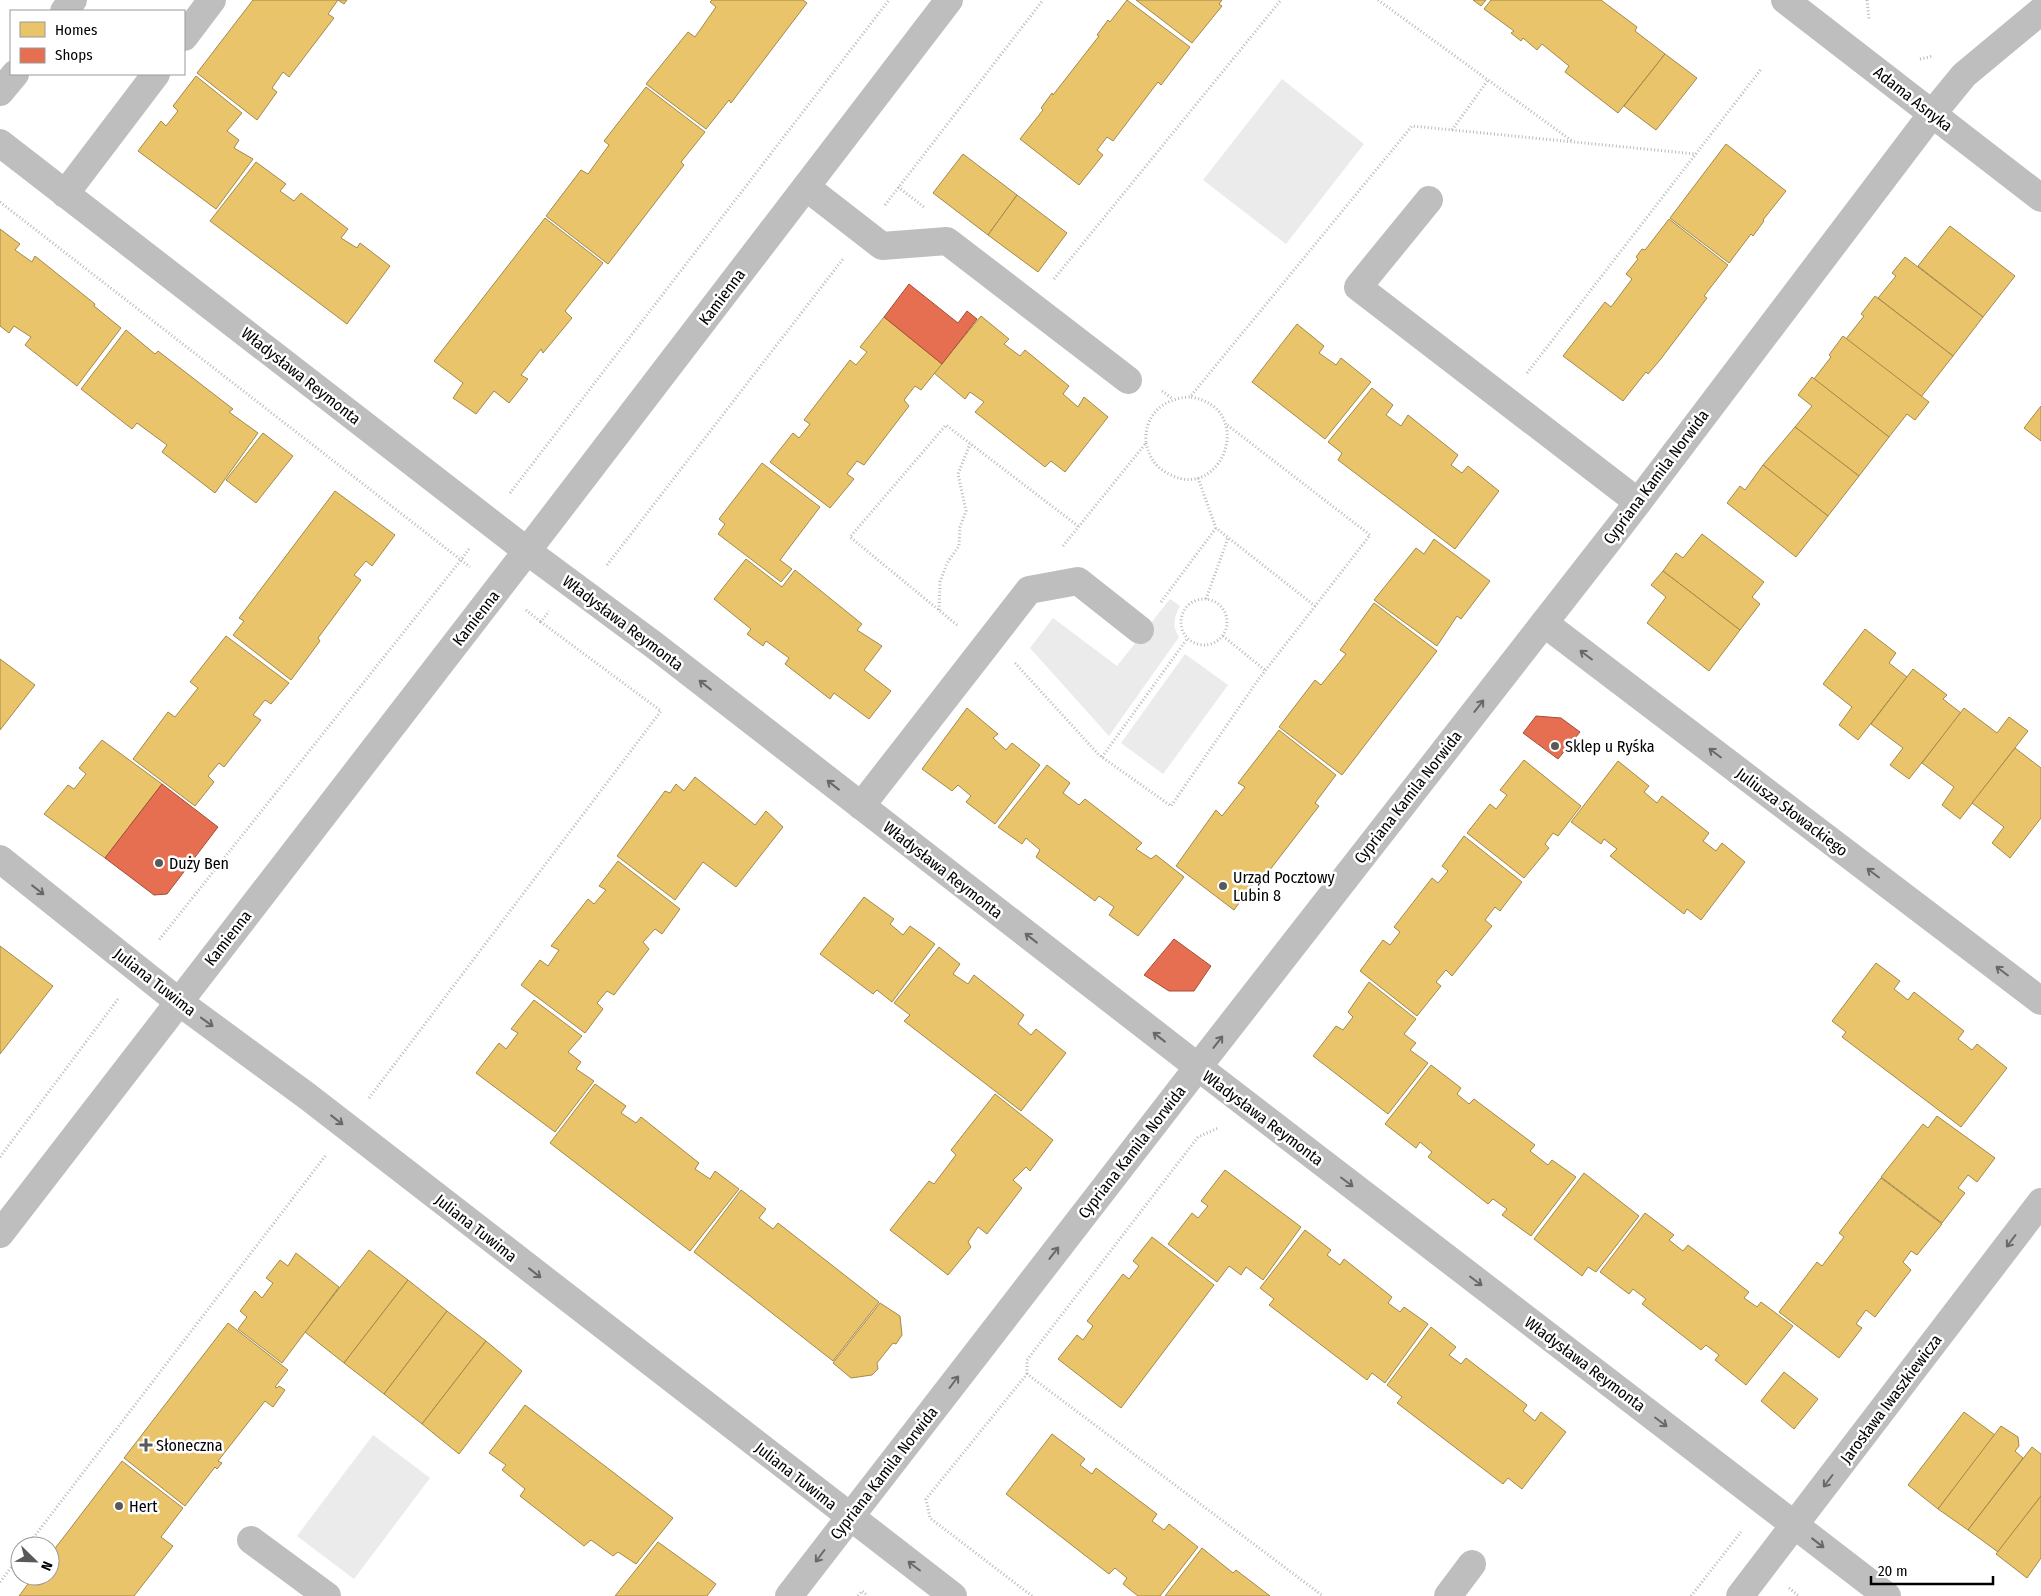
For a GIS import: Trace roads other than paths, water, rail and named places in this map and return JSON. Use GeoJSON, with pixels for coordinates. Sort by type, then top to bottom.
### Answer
{"type":"FeatureCollection","features":[{"type":"Feature","properties":{"kind":"street"},"geometry":{"type":"LineString","coordinates":[[65,10],[73,0]]}},
{"type":"Feature","properties":{"kind":"street"},"geometry":{"type":"LineString","coordinates":[[185,36],[212,0]]}},
{"type":"Feature","properties":{"kind":"street","name":"Kamienna"},"geometry":{"type":"LineString","coordinates":[[0,1234],[528,551],[949,0]]}},
{"type":"Feature","properties":{"kind":"street","name":"Adama Asnyka"},"geometry":{"type":"LineString","coordinates":[[1785,0],[2041,198]]}},
{"type":"Feature","properties":{"kind":"street","name":"Cypriana Kamila Norwida"},"geometry":{"type":"LineString","coordinates":[[789,1596],[1638,502],[1932,114],[1964,75],[2041,11]]}},
{"type":"Feature","properties":{"kind":"street"},"geometry":{"type":"LineString","coordinates":[[0,92],[13,75]]}},
{"type":"Feature","properties":{"kind":"street"},"geometry":{"type":"LineString","coordinates":[[65,194],[155,75]]}},
{"type":"Feature","properties":{"kind":"street","name":"Władysława Reymonta"},"geometry":{"type":"LineString","coordinates":[[0,144],[1887,1596]]}},
{"type":"Feature","properties":{"kind":"street"},"geometry":{"type":"LineString","coordinates":[[806,187],[882,246],[947,241],[1128,380]]}},
{"type":"Feature","properties":{"kind":"street"},"geometry":{"type":"LineString","coordinates":[[1429,200],[1358,287],[1638,502]]}},
{"type":"Feature","properties":{"kind":"street"},"geometry":{"type":"LineString","coordinates":[[861,806],[1028,590],[1078,581],[1140,630]]}},
{"type":"Feature","properties":{"kind":"street","name":"Juliusza Słowackiego"},"geometry":{"type":"LineString","coordinates":[[1544,623],[2041,1000]]}},
{"type":"Feature","properties":{"kind":"street","name":"Juliana Tuwima"},"geometry":{"type":"LineString","coordinates":[[0,859],[179,1002],[347,1127],[953,1596]]}},
{"type":"Feature","properties":{"kind":"street","name":"Jarosława Iwaszkiewicza"},"geometry":{"type":"LineString","coordinates":[[1740,1596],[2041,1202]]}},
{"type":"Feature","properties":{"kind":"street"},"geometry":{"type":"LineString","coordinates":[[251,1540],[327,1596]]}},
{"type":"Feature","properties":{"kind":"street"},"geometry":{"type":"LineString","coordinates":[[1448,1596],[1472,1564]]}},
{"type":"Feature","properties":{"kind":"place","name":"Sklep u Ryśka"},"geometry":{"type":"Point","coordinates":[1555,746]}},
{"type":"Feature","properties":{"kind":"place","name":"Duży Ben"},"geometry":{"type":"Point","coordinates":[159,863]}},
{"type":"Feature","properties":{"kind":"place","name":"Urząd Pocztowy Lubin 8"},"geometry":{"type":"Point","coordinates":[1223,886]}},
{"type":"Feature","properties":{"kind":"place","name":"Słoneczna"},"geometry":{"type":"Point","coordinates":[146,1445]}},
{"type":"Feature","properties":{"kind":"place","name":"Hert"},"geometry":{"type":"Point","coordinates":[119,1506]}}]}
